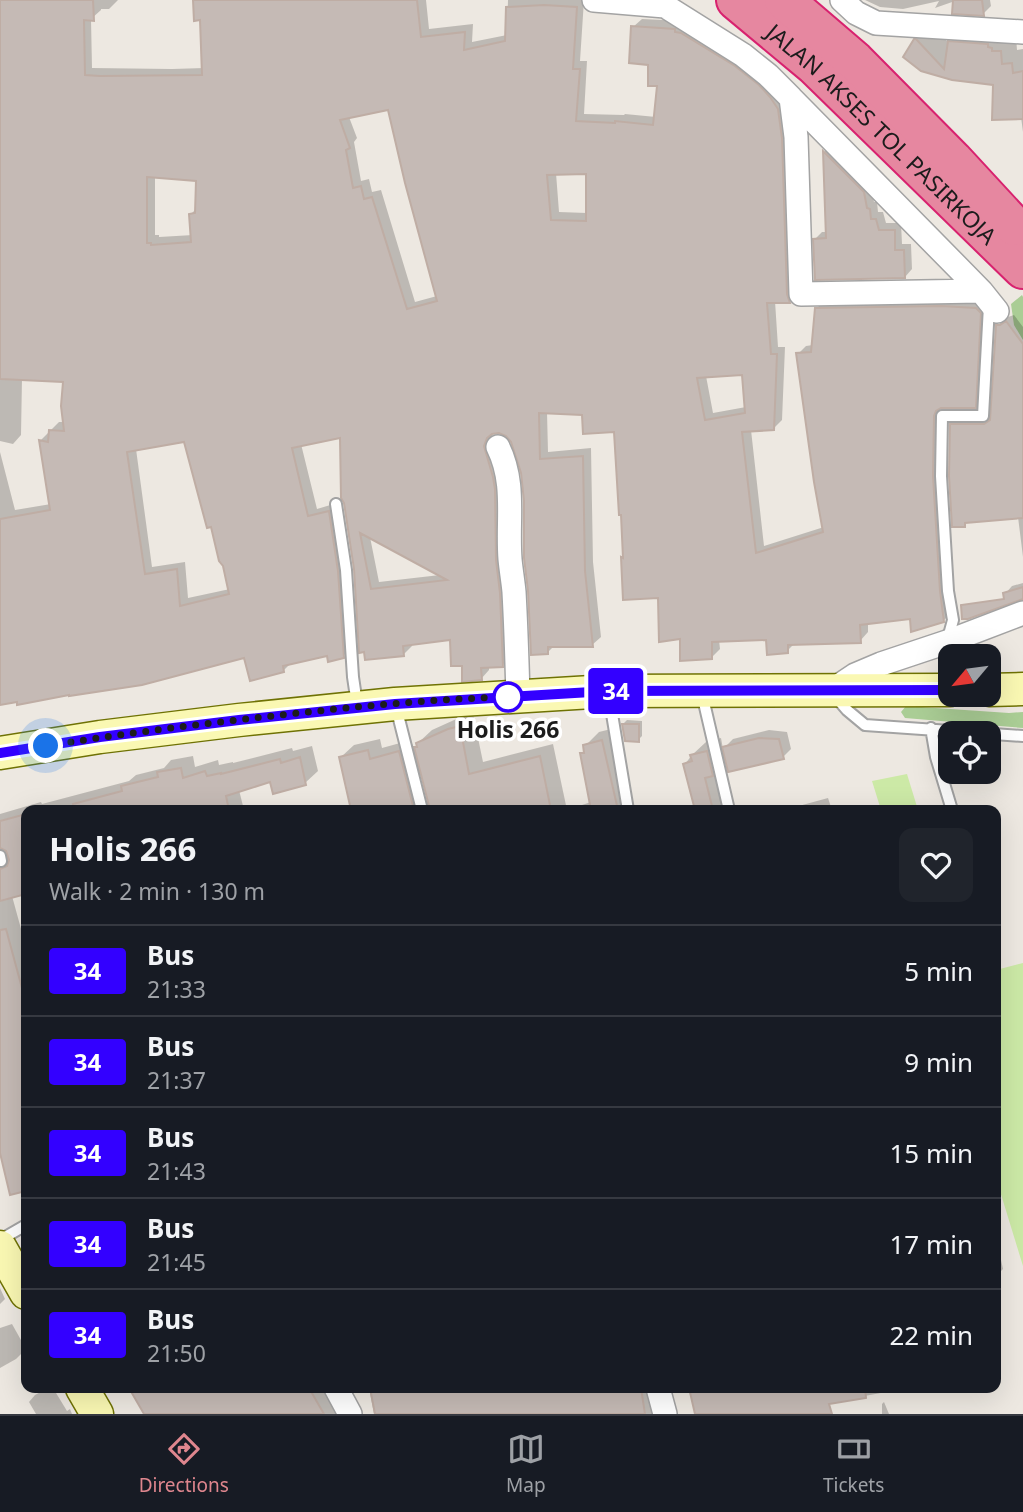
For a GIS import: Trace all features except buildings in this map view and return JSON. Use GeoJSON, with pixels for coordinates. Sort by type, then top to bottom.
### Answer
{"type":"FeatureCollection","features":[{"type":"Feature","properties":{"kind":"highway","name":"JALAN AKSES TOL PASIRKOJA"},"geometry":{"type":"LineString","coordinates":[[736,0],[814,65],[1023,269]]}},
{"type":"Feature","properties":{"kind":"highway","name":"JALAN AKSES TOL PASIRKOJA"},"geometry":{"type":"LineString","coordinates":[[784,0],[855,61],[1023,235]]}},
{"type":"Feature","properties":{"kind":"street"},"geometry":{"type":"LineString","coordinates":[[594,0],[662,3],[743,55],[768,75],[989,301]]}},
{"type":"Feature","properties":{"kind":"street"},"geometry":{"type":"LineString","coordinates":[[842,0],[856,13],[876,23],[1023,32]]}},
{"type":"Feature","properties":{"kind":"street"},"geometry":{"type":"LineString","coordinates":[[791,98],[796,137],[801,294],[989,301]]}},
{"type":"Feature","properties":{"kind":"street"},"geometry":{"type":"LineString","coordinates":[[498,447],[507,467],[510,486],[510,560],[514,589],[518,696]]}},
{"type":"Feature","properties":{"kind":"street"},"geometry":{"type":"LineString","coordinates":[[831,691],[855,674],[1023,613]]}},
{"type":"Feature","properties":{"kind":"street"},"geometry":{"type":"LineString","coordinates":[[0,753],[100,737],[395,704],[608,691],[938,690]]}},
{"type":"Feature","properties":{"kind":"street"},"geometry":{"type":"LineString","coordinates":[[1001,690],[1023,690]]}},
{"type":"Feature","properties":{"kind":"street"},"geometry":{"type":"LineString","coordinates":[[0,1247],[21,1284]]}},
{"type":"Feature","properties":{"kind":"street"},"geometry":{"type":"LineString","coordinates":[[85,1393],[97,1414]]}},
{"type":"Feature","properties":{"kind":"street"},"geometry":{"type":"LineString","coordinates":[[339,1393],[350,1414]]}},
{"type":"Feature","properties":{"kind":"street"},"geometry":{"type":"LineString","coordinates":[[659,1393],[665,1414]]}},
{"type":"Feature","properties":{"kind":"lane"},"geometry":{"type":"LineString","coordinates":[[947,642],[953,620],[948,591],[941,476],[942,416],[983,416],[989,301]]}},
{"type":"Feature","properties":{"kind":"lane"},"geometry":{"type":"LineString","coordinates":[[337,504],[346,570],[353,677],[358,707]]}},
{"type":"Feature","properties":{"kind":"lane"},"geometry":{"type":"LineString","coordinates":[[608,691],[627,805]]}},
{"type":"Feature","properties":{"kind":"lane"},"geometry":{"type":"LineString","coordinates":[[701,691],[728,805]]}},
{"type":"Feature","properties":{"kind":"lane"},"geometry":{"type":"LineString","coordinates":[[831,691],[846,710],[865,725],[1023,736]]}},
{"type":"Feature","properties":{"kind":"lane"},"geometry":{"type":"LineString","coordinates":[[395,704],[421,805]]}},
{"type":"Feature","properties":{"kind":"lane"},"geometry":{"type":"LineString","coordinates":[[931,728],[936,757],[950,805]]}},
{"type":"Feature","properties":{"kind":"lane"},"geometry":{"type":"LineString","coordinates":[[0,1240],[21,1228]]}},
{"type":"Feature","properties":{"kind":"green space"},"geometry":{"type":"Polygon","coordinates":[[[1022,295],[1023,340],[1014,325],[1011,304],[1022,295]]]}},
{"type":"Feature","properties":{"kind":"green space"},"geometry":{"type":"Polygon","coordinates":[[[906,706],[1023,712],[1023,728],[1001,726],[1001,721],[905,718],[901,712],[906,706]]]}},
{"type":"Feature","properties":{"kind":"green space"},"geometry":{"type":"Polygon","coordinates":[[[907,774],[916,805],[879,805],[872,781],[907,774]]]}},
{"type":"Feature","properties":{"kind":"green space"},"geometry":{"type":"Polygon","coordinates":[[[1023,963],[1023,1266],[1001,1194],[1001,969],[1023,963]]]}},
{"type":"Feature","properties":{"kind":"bus line","name":"34"},"geometry":{"type":"LineString","coordinates":[[0,753],[100,737],[395,704],[608,691],[938,690]]}},
{"type":"Feature","properties":{"kind":"place","name":"Holis 266"},"geometry":{"type":"Point","coordinates":[508,697]}},
{"type":"Feature","properties":{"kind":"route"},"geometry":{"type":"LineString","coordinates":[[46,746],[100,737],[358,707],[508,697]]}}]}
